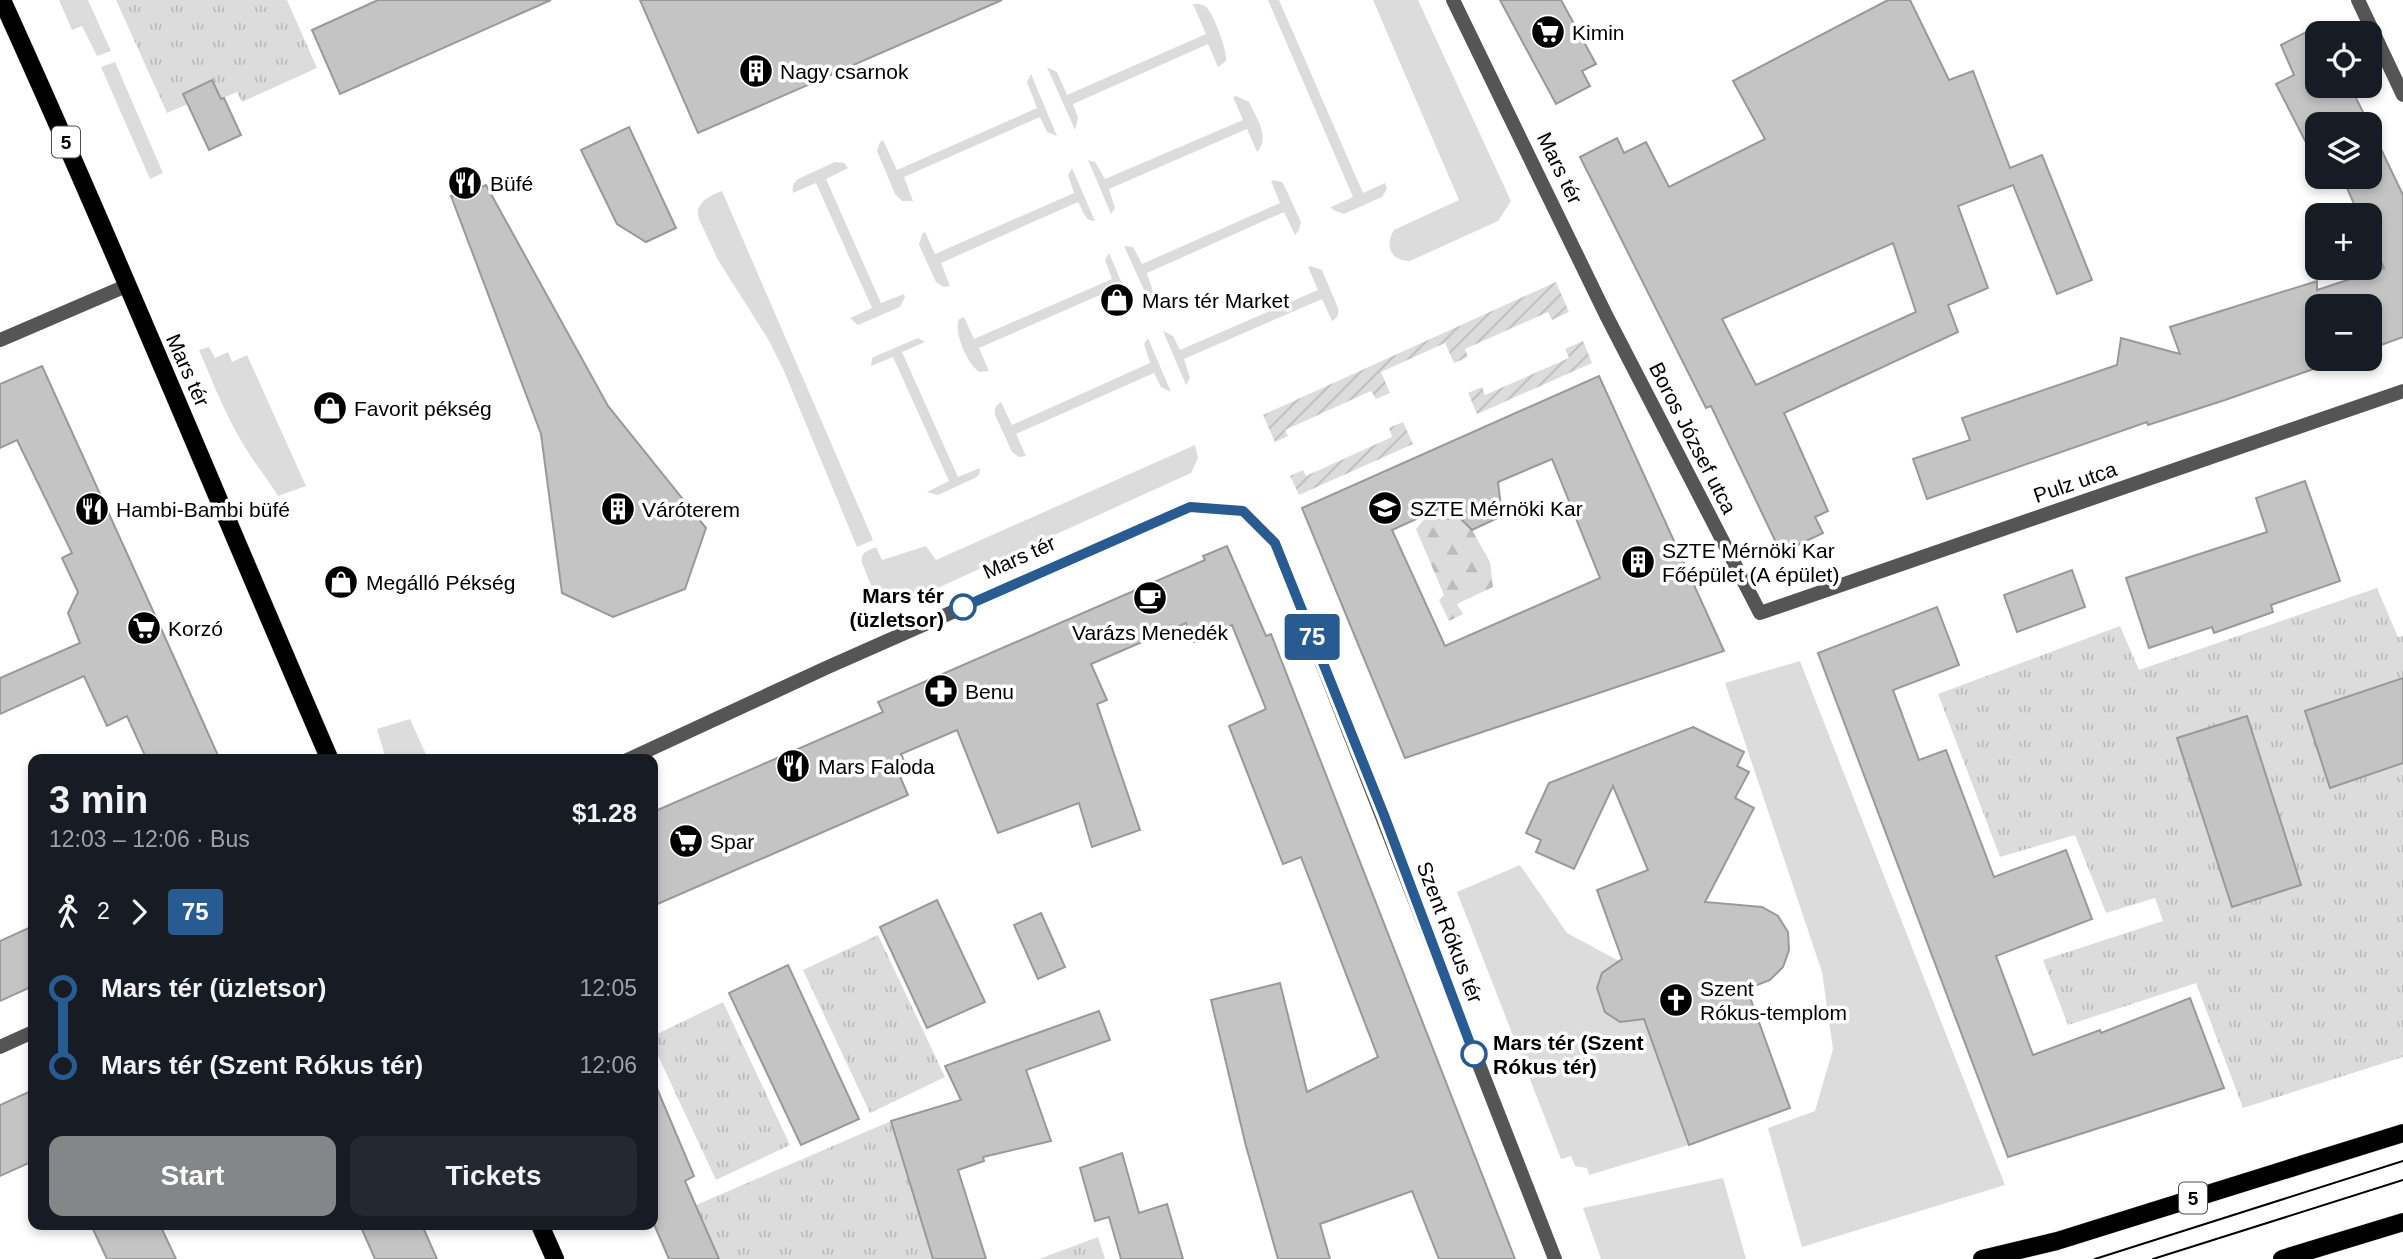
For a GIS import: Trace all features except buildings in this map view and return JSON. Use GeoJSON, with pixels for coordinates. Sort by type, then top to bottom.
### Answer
{"type":"FeatureCollection","features":[{"type":"Feature","properties":{"kind":"main road","name":"Mars tér"},"geometry":{"type":"LineString","coordinates":[[2,0],[80,173],[327,754]]}},
{"type":"Feature","properties":{"kind":"main road","name":"5"},"geometry":{"type":"LineString","coordinates":[[1982,1259],[2057,1241],[2403,1133]]}},
{"type":"Feature","properties":{"kind":"main road"},"geometry":{"type":"LineString","coordinates":[[2282,1259],[2403,1222]]}},
{"type":"Feature","properties":{"kind":"main road"},"geometry":{"type":"LineString","coordinates":[[542,1230],[555,1259]]}},
{"type":"Feature","properties":{"kind":"street","name":"Mars tér"},"geometry":{"type":"LineString","coordinates":[[1453,0],[1627,356]]}},
{"type":"Feature","properties":{"kind":"street"},"geometry":{"type":"LineString","coordinates":[[2358,0],[2403,95]]}},
{"type":"Feature","properties":{"kind":"street"},"geometry":{"type":"LineString","coordinates":[[0,340],[127,286]]}},
{"type":"Feature","properties":{"kind":"street","name":"Boros József utca"},"geometry":{"type":"LineString","coordinates":[[1627,356],[1760,613]]}},
{"type":"Feature","properties":{"kind":"street","name":"Pulz utca"},"geometry":{"type":"LineString","coordinates":[[1760,613],[2403,391]]}},
{"type":"Feature","properties":{"kind":"street","name":"Mars tér"},"geometry":{"type":"LineString","coordinates":[[640,754],[828,667],[1190,507],[1243,511]]}},
{"type":"Feature","properties":{"kind":"street","name":"Szent Rókus tér"},"geometry":{"type":"LineString","coordinates":[[1243,511],[1275,543],[1384,815],[1555,1259]]}},
{"type":"Feature","properties":{"kind":"street"},"geometry":{"type":"LineString","coordinates":[[0,1046],[28,1034]]}},
{"type":"Feature","properties":{"kind":"green space"},"geometry":{"type":"Polygon","coordinates":[[[59,0],[88,0],[111,51],[97,56],[82,26],[72,30],[59,0]]]}},
{"type":"Feature","properties":{"kind":"green space"},"geometry":{"type":"Polygon","coordinates":[[[116,0],[287,0],[317,68],[242,102],[237,92],[221,99],[212,80],[183,94],[188,104],[167,113],[116,0]]]}},
{"type":"Feature","properties":{"kind":"green space"},"geometry":{"type":"Polygon","coordinates":[[[1268,0],[1279,0],[1363,193],[1385,183],[1387,189],[1382,197],[1344,214],[1331,207],[1353,197],[1268,0]]]}},
{"type":"Feature","properties":{"kind":"green space"},"geometry":{"type":"Polygon","coordinates":[[[1373,0],[1418,0],[1511,201],[1498,221],[1410,261],[1398,258],[1391,252],[1390,242],[1394,230],[1459,200],[1373,0]]]}},
{"type":"Feature","properties":{"kind":"green space"},"geometry":{"type":"Polygon","coordinates":[[[1193,4],[1201,4],[1208,9],[1222,41],[1226,61],[1218,67],[1208,44],[1073,104],[1078,118],[1075,130],[1047,67],[1057,72],[1067,95],[1206,34],[1193,4]]]}},
{"type":"Feature","properties":{"kind":"green space"},"geometry":{"type":"Polygon","coordinates":[[[115,62],[163,173],[150,179],[101,67],[115,62]]]}},
{"type":"Feature","properties":{"kind":"green space"},"geometry":{"type":"Polygon","coordinates":[[[1031,74],[1057,136],[1047,132],[1040,117],[904,177],[913,201],[902,201],[895,194],[877,151],[880,142],[883,140],[897,170],[1037,108],[1027,82],[1031,74]]]}},
{"type":"Feature","properties":{"kind":"green space"},"geometry":{"type":"Polygon","coordinates":[[[1233,97],[1249,102],[1261,127],[1263,140],[1257,152],[1247,129],[1109,189],[1115,208],[1111,214],[1088,160],[1095,162],[1105,179],[1243,120],[1233,97]]]}},
{"type":"Feature","properties":{"kind":"green space"},"geometry":{"type":"Polygon","coordinates":[[[835,162],[844,163],[848,168],[826,179],[881,303],[904,294],[905,297],[900,307],[858,325],[850,318],[872,308],[816,183],[793,193],[793,185],[798,179],[835,162]]]}},
{"type":"Feature","properties":{"kind":"green space"},"geometry":{"type":"Polygon","coordinates":[[[1072,168],[1095,221],[1086,217],[1078,202],[941,263],[950,286],[943,287],[936,282],[919,245],[922,234],[925,232],[935,254],[1074,193],[1068,175],[1072,168]]]}},
{"type":"Feature","properties":{"kind":"green space"},"geometry":{"type":"Polygon","coordinates":[[[1271,181],[1284,185],[1301,222],[1295,235],[1284,212],[1147,273],[1152,291],[1149,301],[1124,246],[1133,247],[1142,264],[1280,203],[1271,181]]]}},
{"type":"Feature","properties":{"kind":"green space"},"geometry":{"type":"Polygon","coordinates":[[[722,191],[873,540],[857,547],[784,371],[768,339],[718,260],[699,219],[701,204],[722,191]]]}},
{"type":"Feature","properties":{"kind":"green space"},"geometry":{"type":"Polygon","coordinates":[[[1109,253],[1132,307],[1122,302],[1116,288],[979,348],[989,371],[980,372],[975,368],[966,356],[960,339],[959,319],[964,317],[974,339],[1112,279],[1105,260],[1109,253]]]}},
{"type":"Feature","properties":{"kind":"green space"},"geometry":{"type":"Polygon","coordinates":[[[1308,267],[1322,270],[1338,308],[1336,319],[1332,321],[1322,299],[1184,359],[1190,378],[1186,385],[1163,331],[1173,336],[1180,350],[1318,290],[1308,267]]]}},
{"type":"Feature","properties":{"kind":"green space"},"geometry":{"type":"Polygon","coordinates":[[[1556,282],[1569,312],[1552,320],[1548,312],[1465,349],[1468,357],[1454,363],[1445,343],[1381,372],[1390,393],[1376,399],[1371,391],[1285,430],[1288,436],[1275,442],[1263,415],[1556,282]]]}},
{"type":"Feature","properties":{"kind":"green space"},"geometry":{"type":"Polygon","coordinates":[[[918,338],[925,342],[902,352],[958,477],[980,468],[979,475],[975,478],[938,495],[927,492],[949,481],[893,357],[871,366],[872,358],[918,338]]]}},
{"type":"Feature","properties":{"kind":"green space"},"geometry":{"type":"Polygon","coordinates":[[[1148,338],[1171,392],[1161,387],[1154,373],[1016,434],[1026,456],[1019,457],[1012,452],[995,415],[999,403],[1001,402],[1012,425],[1150,363],[1144,344],[1148,338]]]}},
{"type":"Feature","properties":{"kind":"green space"},"geometry":{"type":"Polygon","coordinates":[[[1583,341],[1592,363],[1477,414],[1468,393],[1482,387],[1485,395],[1569,358],[1565,349],[1583,341]]]}},
{"type":"Feature","properties":{"kind":"green space"},"geometry":{"type":"Polygon","coordinates":[[[209,347],[215,358],[228,352],[232,362],[247,355],[306,486],[278,496],[242,442],[222,403],[199,350],[209,347]]]}},
{"type":"Feature","properties":{"kind":"green space"},"geometry":{"type":"Polygon","coordinates":[[[1403,422],[1413,444],[1299,495],[1290,476],[1303,470],[1306,476],[1392,437],[1389,428],[1403,422]]]}},
{"type":"Feature","properties":{"kind":"green space"},"geometry":{"type":"Polygon","coordinates":[[[1195,445],[1198,458],[1191,473],[900,605],[891,604],[879,597],[862,563],[863,554],[876,547],[882,560],[926,546],[936,560],[1195,445]]]}},
{"type":"Feature","properties":{"kind":"green space"},"geometry":{"type":"Polygon","coordinates":[[[1447,505],[1472,530],[1490,562],[1493,587],[1457,604],[1463,614],[1449,621],[1439,600],[1444,595],[1416,529],[1429,514],[1447,505]]]}},
{"type":"Feature","properties":{"kind":"green space"},"geometry":{"type":"Polygon","coordinates":[[[2377,588],[2398,637],[2403,636],[2403,1057],[2243,1108],[2196,983],[2068,1025],[2043,960],[2163,921],[2155,898],[2106,913],[2075,835],[2000,857],[1938,694],[2120,626],[2139,670],[2377,588]]]}},
{"type":"Feature","properties":{"kind":"green space"},"geometry":{"type":"Polygon","coordinates":[[[1800,661],[2005,1185],[1802,1247],[1768,1128],[1815,1111],[1833,1049],[1822,972],[1725,683],[1800,661]]]}},
{"type":"Feature","properties":{"kind":"green space"},"geometry":{"type":"Polygon","coordinates":[[[410,719],[426,754],[384,754],[377,729],[410,719]]]}},
{"type":"Feature","properties":{"kind":"green space"},"geometry":{"type":"Polygon","coordinates":[[[1520,865],[1567,933],[1619,961],[1602,973],[1597,987],[1605,1012],[1621,1022],[1644,1019],[1689,1145],[1589,1175],[1587,1168],[1575,1166],[1571,1156],[1561,1159],[1457,892],[1520,865]]]}},
{"type":"Feature","properties":{"kind":"green space"},"geometry":{"type":"Polygon","coordinates":[[[878,935],[945,1077],[870,1113],[803,970],[878,935]]]}},
{"type":"Feature","properties":{"kind":"green space"},"geometry":{"type":"Polygon","coordinates":[[[723,1002],[790,1145],[716,1180],[658,1056],[658,1034],[723,1002]]]}},
{"type":"Feature","properties":{"kind":"green space"},"geometry":{"type":"Polygon","coordinates":[[[891,1121],[933,1259],[719,1259],[696,1205],[891,1121]]]}},
{"type":"Feature","properties":{"kind":"green space"},"geometry":{"type":"Polygon","coordinates":[[[1723,1178],[1746,1259],[1601,1259],[1583,1208],[1723,1178]]]}},
{"type":"Feature","properties":{"kind":"green space"},"geometry":{"type":"Polygon","coordinates":[[[1098,1237],[1105,1259],[1039,1259],[1098,1237]]]}},
{"type":"Feature","properties":{"kind":"tram line"},"geometry":{"type":"LineString","coordinates":[[2095,1259],[2403,1161]]}},
{"type":"Feature","properties":{"kind":"tram line"},"geometry":{"type":"LineString","coordinates":[[2153,1259],[2403,1180]]}},
{"type":"Feature","properties":{"kind":"bus line","name":"75"},"geometry":{"type":"LineString","coordinates":[[963,607],[1190,507],[1243,511],[1275,543],[1384,815],[1474,1054]]}},
{"type":"Feature","properties":{"kind":"place","name":"Kimin"},"geometry":{"type":"Point","coordinates":[1548,32]}},
{"type":"Feature","properties":{"kind":"place","name":"Nagy csarnok"},"geometry":{"type":"Point","coordinates":[756,71]}},
{"type":"Feature","properties":{"kind":"place","name":"Büfé"},"geometry":{"type":"Point","coordinates":[465,183]}},
{"type":"Feature","properties":{"kind":"place","name":"Mars tér Market"},"geometry":{"type":"Point","coordinates":[1117,300]}},
{"type":"Feature","properties":{"kind":"place","name":"Favorit pékség"},"geometry":{"type":"Point","coordinates":[330,408]}},
{"type":"Feature","properties":{"kind":"place","name":"SZTE Mérnöki Kar"},"geometry":{"type":"Point","coordinates":[1385,508]}},
{"type":"Feature","properties":{"kind":"place","name":"Hambi-Bambi büfé"},"geometry":{"type":"Point","coordinates":[92,509]}},
{"type":"Feature","properties":{"kind":"place","name":"Váróterem"},"geometry":{"type":"Point","coordinates":[618,509]}},
{"type":"Feature","properties":{"kind":"place","name":"SZTE Mérnöki Kar Főépület (A épület)"},"geometry":{"type":"Point","coordinates":[1638,562]}},
{"type":"Feature","properties":{"kind":"place","name":"Megálló Pékség"},"geometry":{"type":"Point","coordinates":[341,582]}},
{"type":"Feature","properties":{"kind":"place","name":"Varázs Menedék"},"geometry":{"type":"Point","coordinates":[1150,598]}},
{"type":"Feature","properties":{"kind":"place","name":"Mars tér (üzletsor)"},"geometry":{"type":"Point","coordinates":[963,607]}},
{"type":"Feature","properties":{"kind":"place","name":"Korzó"},"geometry":{"type":"Point","coordinates":[144,628]}},
{"type":"Feature","properties":{"kind":"place","name":"Benu"},"geometry":{"type":"Point","coordinates":[941,691]}},
{"type":"Feature","properties":{"kind":"place","name":"Mars Faloda"},"geometry":{"type":"Point","coordinates":[793,766]}},
{"type":"Feature","properties":{"kind":"place","name":"Spar"},"geometry":{"type":"Point","coordinates":[686,841]}},
{"type":"Feature","properties":{"kind":"place","name":"Szent Rókus-templom"},"geometry":{"type":"Point","coordinates":[1676,1000]}},
{"type":"Feature","properties":{"kind":"place","name":"Mars tér (Szent Rókus tér)"},"geometry":{"type":"Point","coordinates":[1474,1054]}}]}
